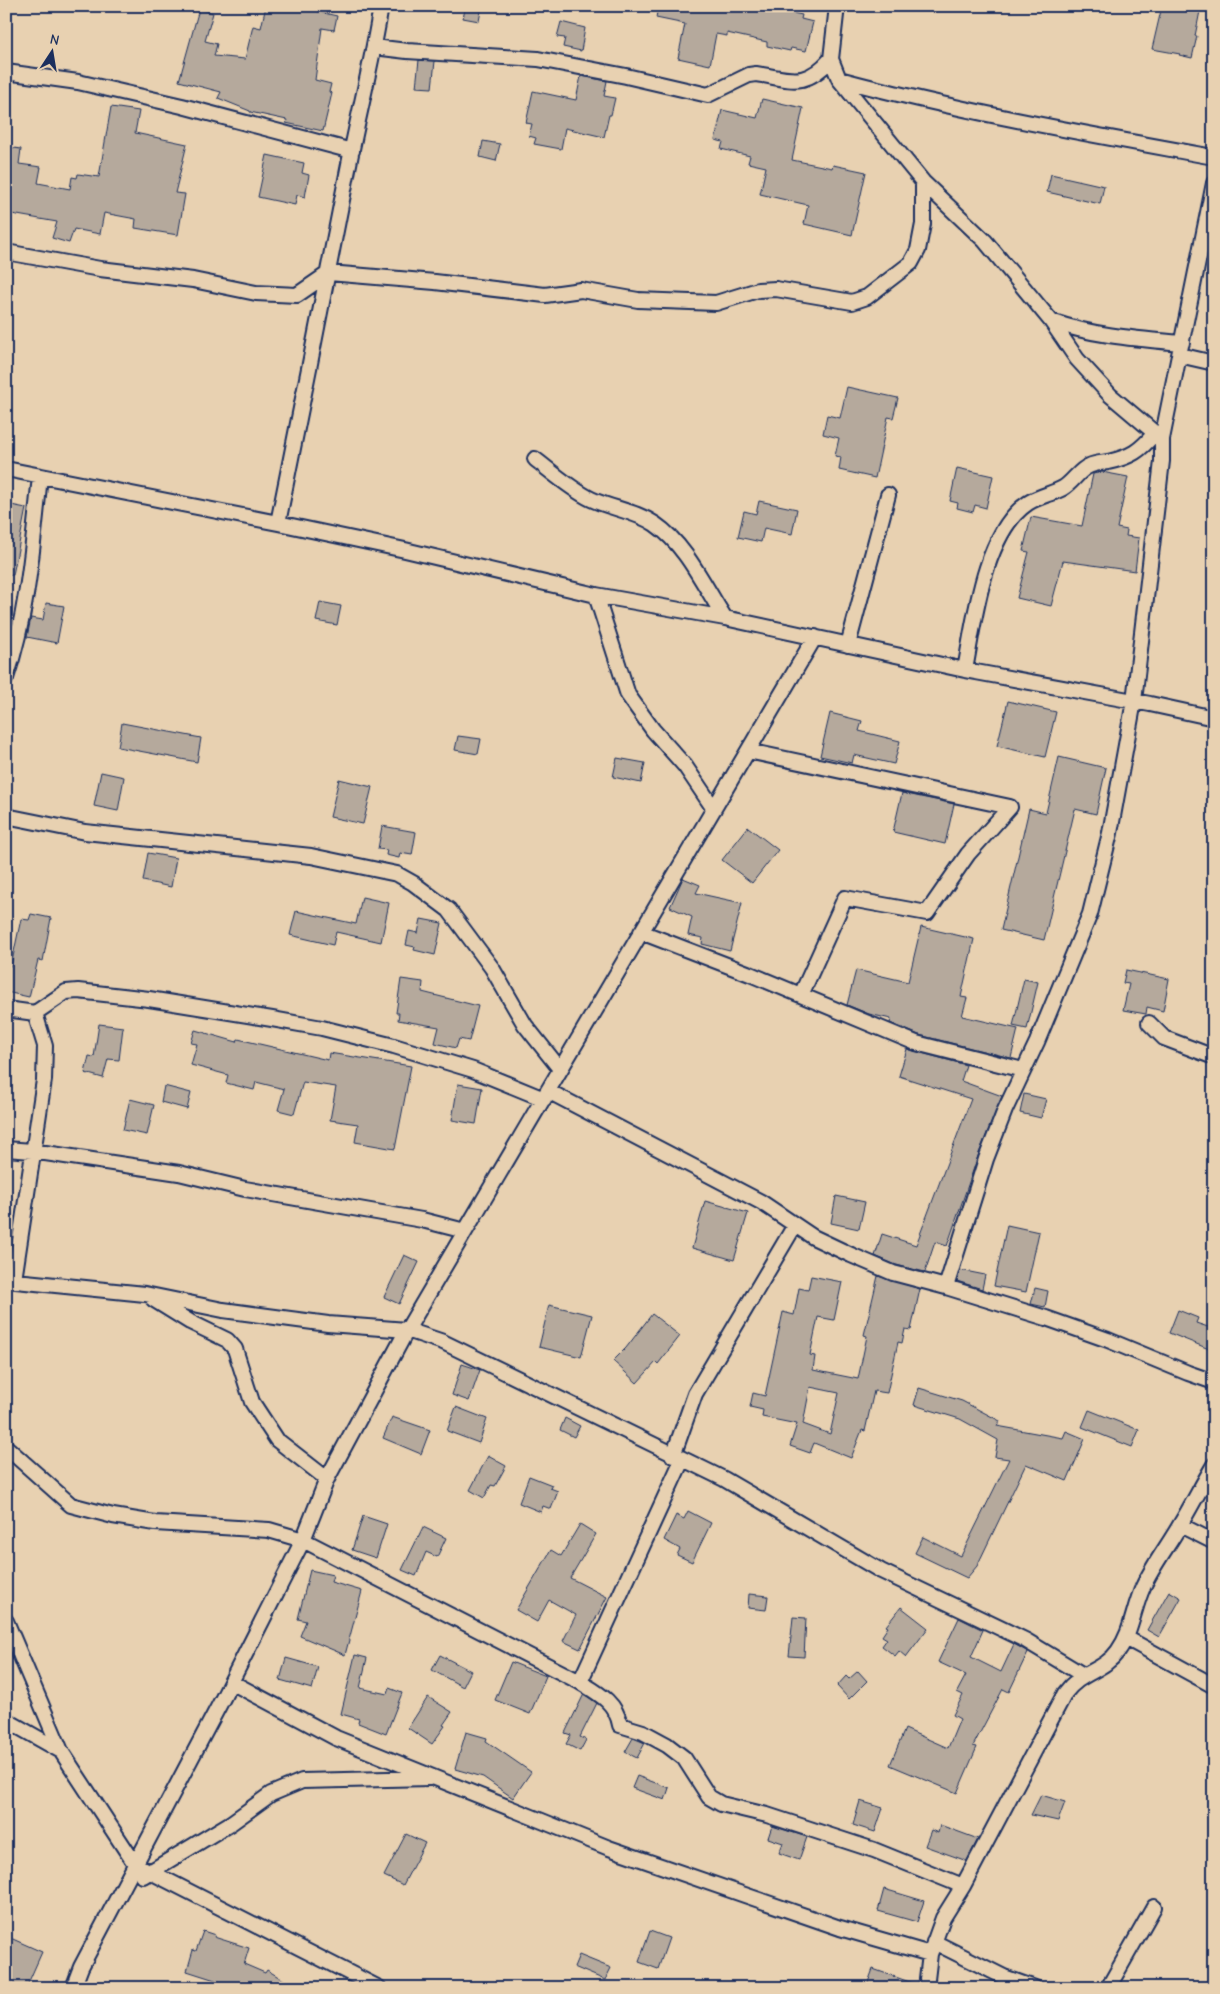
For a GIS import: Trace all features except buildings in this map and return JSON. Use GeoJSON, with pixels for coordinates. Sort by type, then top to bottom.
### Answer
{"type":"FeatureCollection","features":[{"type":"Feature","properties":{"kind":"street"},"geometry":{"type":"LineString","coordinates":[[278,523],[374,47],[380,6]]}},
{"type":"Feature","properties":{"kind":"street"},"geometry":{"type":"LineString","coordinates":[[837,6],[831,59],[839,79],[924,182],[985,241],[1051,321],[1077,359],[1110,396],[1159,436]]}},
{"type":"Feature","properties":{"kind":"street"},"geometry":{"type":"LineString","coordinates":[[374,47],[538,60],[626,76],[708,96],[749,75],[794,80],[814,76],[831,59]]}},
{"type":"Feature","properties":{"kind":"street"},"geometry":{"type":"LineString","coordinates":[[6,72],[97,86],[182,106],[352,151]]}},
{"type":"Feature","properties":{"kind":"street"},"geometry":{"type":"LineString","coordinates":[[839,79],[904,96],[992,115],[1214,156]]}},
{"type":"Feature","properties":{"kind":"street"},"geometry":{"type":"LineString","coordinates":[[6,252],[100,269],[193,280],[256,293],[297,295],[329,273],[435,282],[545,295],[581,290],[638,300],[716,303],[758,290],[776,289],[852,302],[867,297],[910,263],[918,250],[923,224],[924,182]]}},
{"type":"Feature","properties":{"kind":"street"},"geometry":{"type":"LineString","coordinates":[[946,1286],[986,1159],[1004,1110],[1037,1042],[1090,914],[1110,833],[1134,701],[1162,461],[1159,436],[1180,349],[1214,182]]}},
{"type":"Feature","properties":{"kind":"street"},"geometry":{"type":"LineString","coordinates":[[1051,321],[1082,331],[1180,349],[1214,363]]}},
{"type":"Feature","properties":{"kind":"street"},"geometry":{"type":"LineString","coordinates":[[965,670],[978,600],[992,554],[1009,520],[1028,503],[1057,492],[1088,466],[1127,456],[1142,449],[1159,436]]}},
{"type":"Feature","properties":{"kind":"street"},"geometry":{"type":"LineString","coordinates":[[535,460],[585,495],[654,524],[670,536],[685,554],[725,618]]}},
{"type":"Feature","properties":{"kind":"street"},"geometry":{"type":"LineString","coordinates":[[6,469],[405,550],[596,595],[725,618],[965,670],[1134,701],[1214,718]]}},
{"type":"Feature","properties":{"kind":"street"},"geometry":{"type":"LineString","coordinates":[[6,678],[16,647],[33,543],[40,476]]}},
{"type":"Feature","properties":{"kind":"street"},"geometry":{"type":"LineString","coordinates":[[848,645],[888,495]]}},
{"type":"Feature","properties":{"kind":"street"},"geometry":{"type":"LineString","coordinates":[[596,595],[628,695],[652,730],[685,766],[714,809]]}},
{"type":"Feature","properties":{"kind":"street"},"geometry":{"type":"LineString","coordinates":[[72,1988],[303,1540],[327,1479],[407,1330],[815,637]]}},
{"type":"Feature","properties":{"kind":"street"},"geometry":{"type":"LineString","coordinates":[[748,751],[1010,806],[968,854],[927,913],[845,898],[801,995]]}},
{"type":"Feature","properties":{"kind":"street"},"geometry":{"type":"LineString","coordinates":[[6,816],[85,832],[310,856],[397,874],[413,883],[449,910],[492,968],[524,1025],[560,1069]]}},
{"type":"Feature","properties":{"kind":"street"},"geometry":{"type":"LineString","coordinates":[[641,932],[916,1043],[1022,1070]]}},
{"type":"Feature","properties":{"kind":"street"},"geometry":{"type":"LineString","coordinates":[[6,1009],[35,1013],[66,992],[78,991],[149,999],[322,1028],[394,1046],[473,1070],[546,1095],[761,1202],[813,1237],[893,1273],[946,1286],[1090,1334],[1214,1382]]}},
{"type":"Feature","properties":{"kind":"street"},"geometry":{"type":"LineString","coordinates":[[35,1013],[45,1046],[44,1080],[10,1280],[145,1294],[223,1310],[328,1324],[407,1330],[443,1342],[724,1479],[881,1571],[1025,1640],[1083,1675]]}},
{"type":"Feature","properties":{"kind":"street"},"geometry":{"type":"LineString","coordinates":[[1149,1023],[1164,1038],[1214,1057]]}},
{"type":"Feature","properties":{"kind":"street"},"geometry":{"type":"LineString","coordinates":[[6,1149],[32,1151],[179,1173],[245,1189],[422,1220],[465,1232]]}},
{"type":"Feature","properties":{"kind":"street"},"geometry":{"type":"LineString","coordinates":[[580,1682],[678,1458],[695,1394],[795,1225]]}},
{"type":"Feature","properties":{"kind":"street"},"geometry":{"type":"LineString","coordinates":[[145,1294],[190,1322],[227,1340],[235,1349],[252,1402],[277,1440],[327,1479]]}},
{"type":"Feature","properties":{"kind":"street"},"geometry":{"type":"LineString","coordinates":[[6,1447],[71,1505],[113,1516],[155,1523],[269,1530],[303,1540],[604,1696],[618,1714],[620,1725],[643,1732],[667,1745],[684,1758],[709,1796],[721,1804],[767,1815],[874,1850],[963,1886]]}},
{"type":"Feature","properties":{"kind":"street"},"geometry":{"type":"LineString","coordinates":[[926,1988],[932,1948],[943,1918],[963,1886],[1065,1693],[1083,1675],[1098,1669],[1108,1662],[1126,1638],[1141,1590],[1214,1465]]}},
{"type":"Feature","properties":{"kind":"street"},"geometry":{"type":"LineString","coordinates":[[1180,1525],[1214,1542]]}},
{"type":"Feature","properties":{"kind":"street"},"geometry":{"type":"LineString","coordinates":[[6,1621],[61,1751],[135,1864],[249,1924],[379,1988]]}},
{"type":"Feature","properties":{"kind":"street"},"geometry":{"type":"LineString","coordinates":[[1126,1638],[1214,1686]]}},
{"type":"Feature","properties":{"kind":"street"},"geometry":{"type":"LineString","coordinates":[[231,1682],[336,1738],[609,1848],[840,1928],[932,1948],[1035,1988]]}},
{"type":"Feature","properties":{"kind":"street"},"geometry":{"type":"LineString","coordinates":[[6,1720],[61,1751]]}},
{"type":"Feature","properties":{"kind":"street"},"geometry":{"type":"LineString","coordinates":[[123,1888],[231,1823],[271,1794],[302,1781],[436,1778]]}},
{"type":"Feature","properties":{"kind":"street"},"geometry":{"type":"LineString","coordinates":[[1108,1988],[1154,1907]]}}]}
